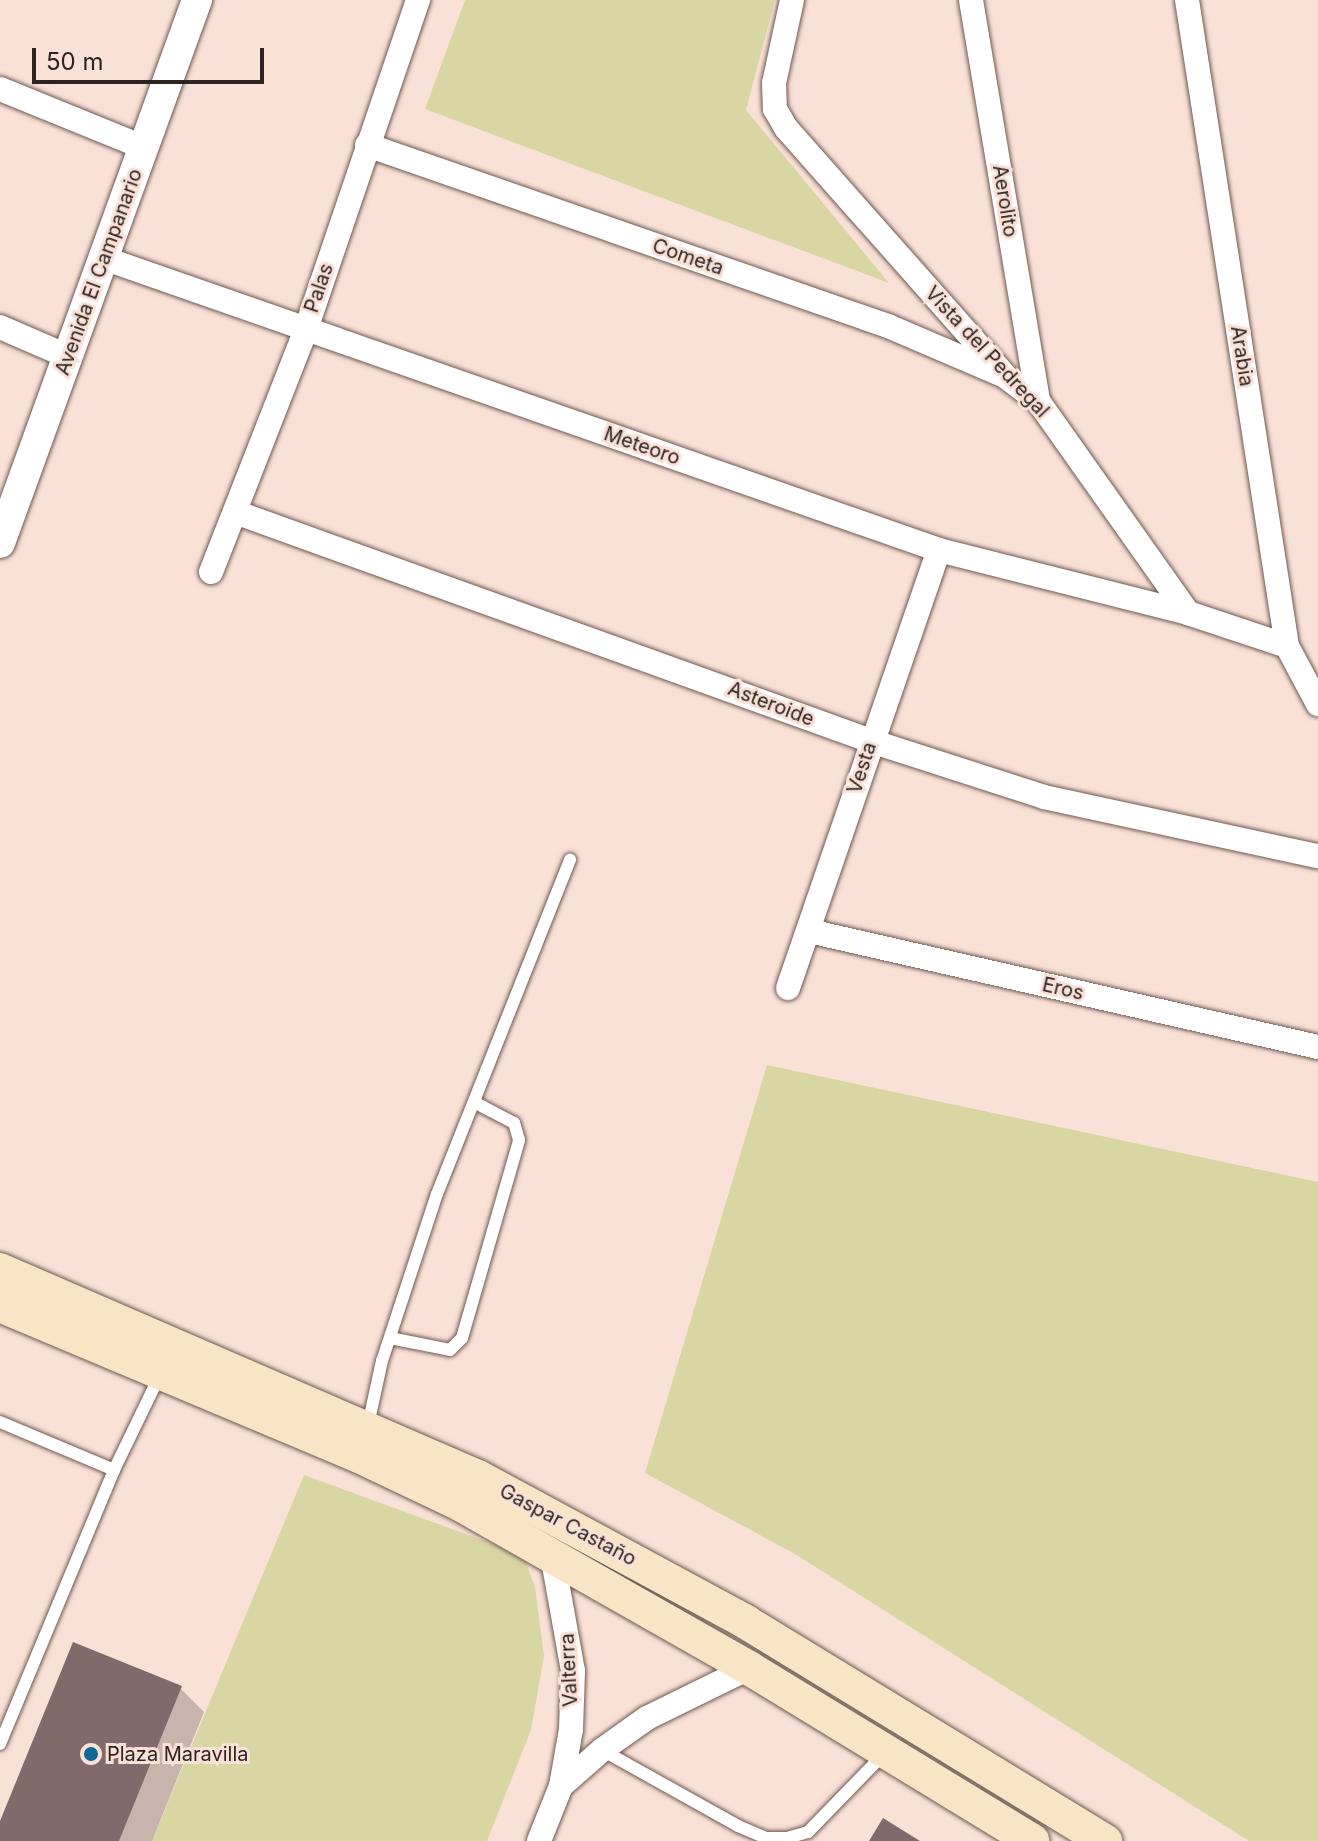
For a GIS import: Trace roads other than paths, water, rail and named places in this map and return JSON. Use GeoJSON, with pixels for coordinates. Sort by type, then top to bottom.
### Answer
{"type":"FeatureCollection","features":[{"type":"Feature","properties":{"kind":"main road","name":"Gaspar Castaño"},"geometry":{"type":"LineString","coordinates":[[0,1270],[363,1441],[749,1668],[1032,1841]]}},
{"type":"Feature","properties":{"kind":"main road","name":"Gaspar Castaño"},"geometry":{"type":"LineString","coordinates":[[0,1305],[161,1372],[478,1477],[732,1614],[1105,1841]]}},
{"type":"Feature","properties":{"kind":"street","name":"Avenida El Campanario"},"geometry":{"type":"LineString","coordinates":[[1,539],[197,0]]}},
{"type":"Feature","properties":{"kind":"street","name":"Palas"},"geometry":{"type":"LineString","coordinates":[[211,572],[306,329],[418,0]]}},
{"type":"Feature","properties":{"kind":"street","name":"Vista del Pedregal"},"geometry":{"type":"LineString","coordinates":[[792,0],[777,56],[775,109],[804,151],[1006,377],[1038,401],[1188,613]]}},
{"type":"Feature","properties":{"kind":"street","name":"Aerolito"},"geometry":{"type":"LineString","coordinates":[[971,0],[1038,401]]}},
{"type":"Feature","properties":{"kind":"street","name":"Arabia"},"geometry":{"type":"LineString","coordinates":[[1187,0],[1287,646],[1318,704]]}},
{"type":"Feature","properties":{"kind":"street"},"geometry":{"type":"LineString","coordinates":[[0,89],[145,148]]}},
{"type":"Feature","properties":{"kind":"street","name":"Cometa"},"geometry":{"type":"LineString","coordinates":[[367,145],[888,326],[1006,377]]}},
{"type":"Feature","properties":{"kind":"street","name":"Meteoro"},"geometry":{"type":"LineString","coordinates":[[103,258],[939,550],[1188,613]]}},
{"type":"Feature","properties":{"kind":"street"},"geometry":{"type":"LineString","coordinates":[[0,327],[67,356]]}},
{"type":"Feature","properties":{"kind":"street","name":"Asteroide"},"geometry":{"type":"LineString","coordinates":[[235,512],[871,741],[1044,797],[1318,856]]}},
{"type":"Feature","properties":{"kind":"street","name":"Vesta"},"geometry":{"type":"LineString","coordinates":[[788,988],[939,550]]}},
{"type":"Feature","properties":{"kind":"street"},"geometry":{"type":"LineString","coordinates":[[1188,613],[1287,646]]}},
{"type":"Feature","properties":{"kind":"street","name":"Eros"},"geometry":{"type":"LineString","coordinates":[[809,931],[1318,1047]]}},
{"type":"Feature","properties":{"kind":"street","name":"Valterra"},"geometry":{"type":"LineString","coordinates":[[539,1841],[561,1786],[571,1729],[573,1671],[552,1554]]}},
{"type":"Feature","properties":{"kind":"street","name":"Valterra"},"geometry":{"type":"LineString","coordinates":[[561,1786],[602,1750],[647,1718],[749,1668]]}},
{"type":"Feature","properties":{"kind":"lane"},"geometry":{"type":"LineString","coordinates":[[363,1441],[390,1338],[437,1194],[570,860]]}},
{"type":"Feature","properties":{"kind":"lane"},"geometry":{"type":"LineString","coordinates":[[390,1338],[450,1350],[462,1338],[519,1140],[514,1123],[474,1102]]}},
{"type":"Feature","properties":{"kind":"lane"},"geometry":{"type":"LineString","coordinates":[[0,1744],[4,1721],[114,1470],[161,1372]]}},
{"type":"Feature","properties":{"kind":"lane"},"geometry":{"type":"LineString","coordinates":[[0,1422],[114,1470]]}},
{"type":"Feature","properties":{"kind":"lane"},"geometry":{"type":"LineString","coordinates":[[602,1750],[738,1826],[766,1838],[787,1838],[808,1832],[886,1752]]}},
{"type":"Feature","properties":{"kind":"place","name":"Plaza Maravilla"},"geometry":{"type":"Point","coordinates":[91,1754]}}]}
